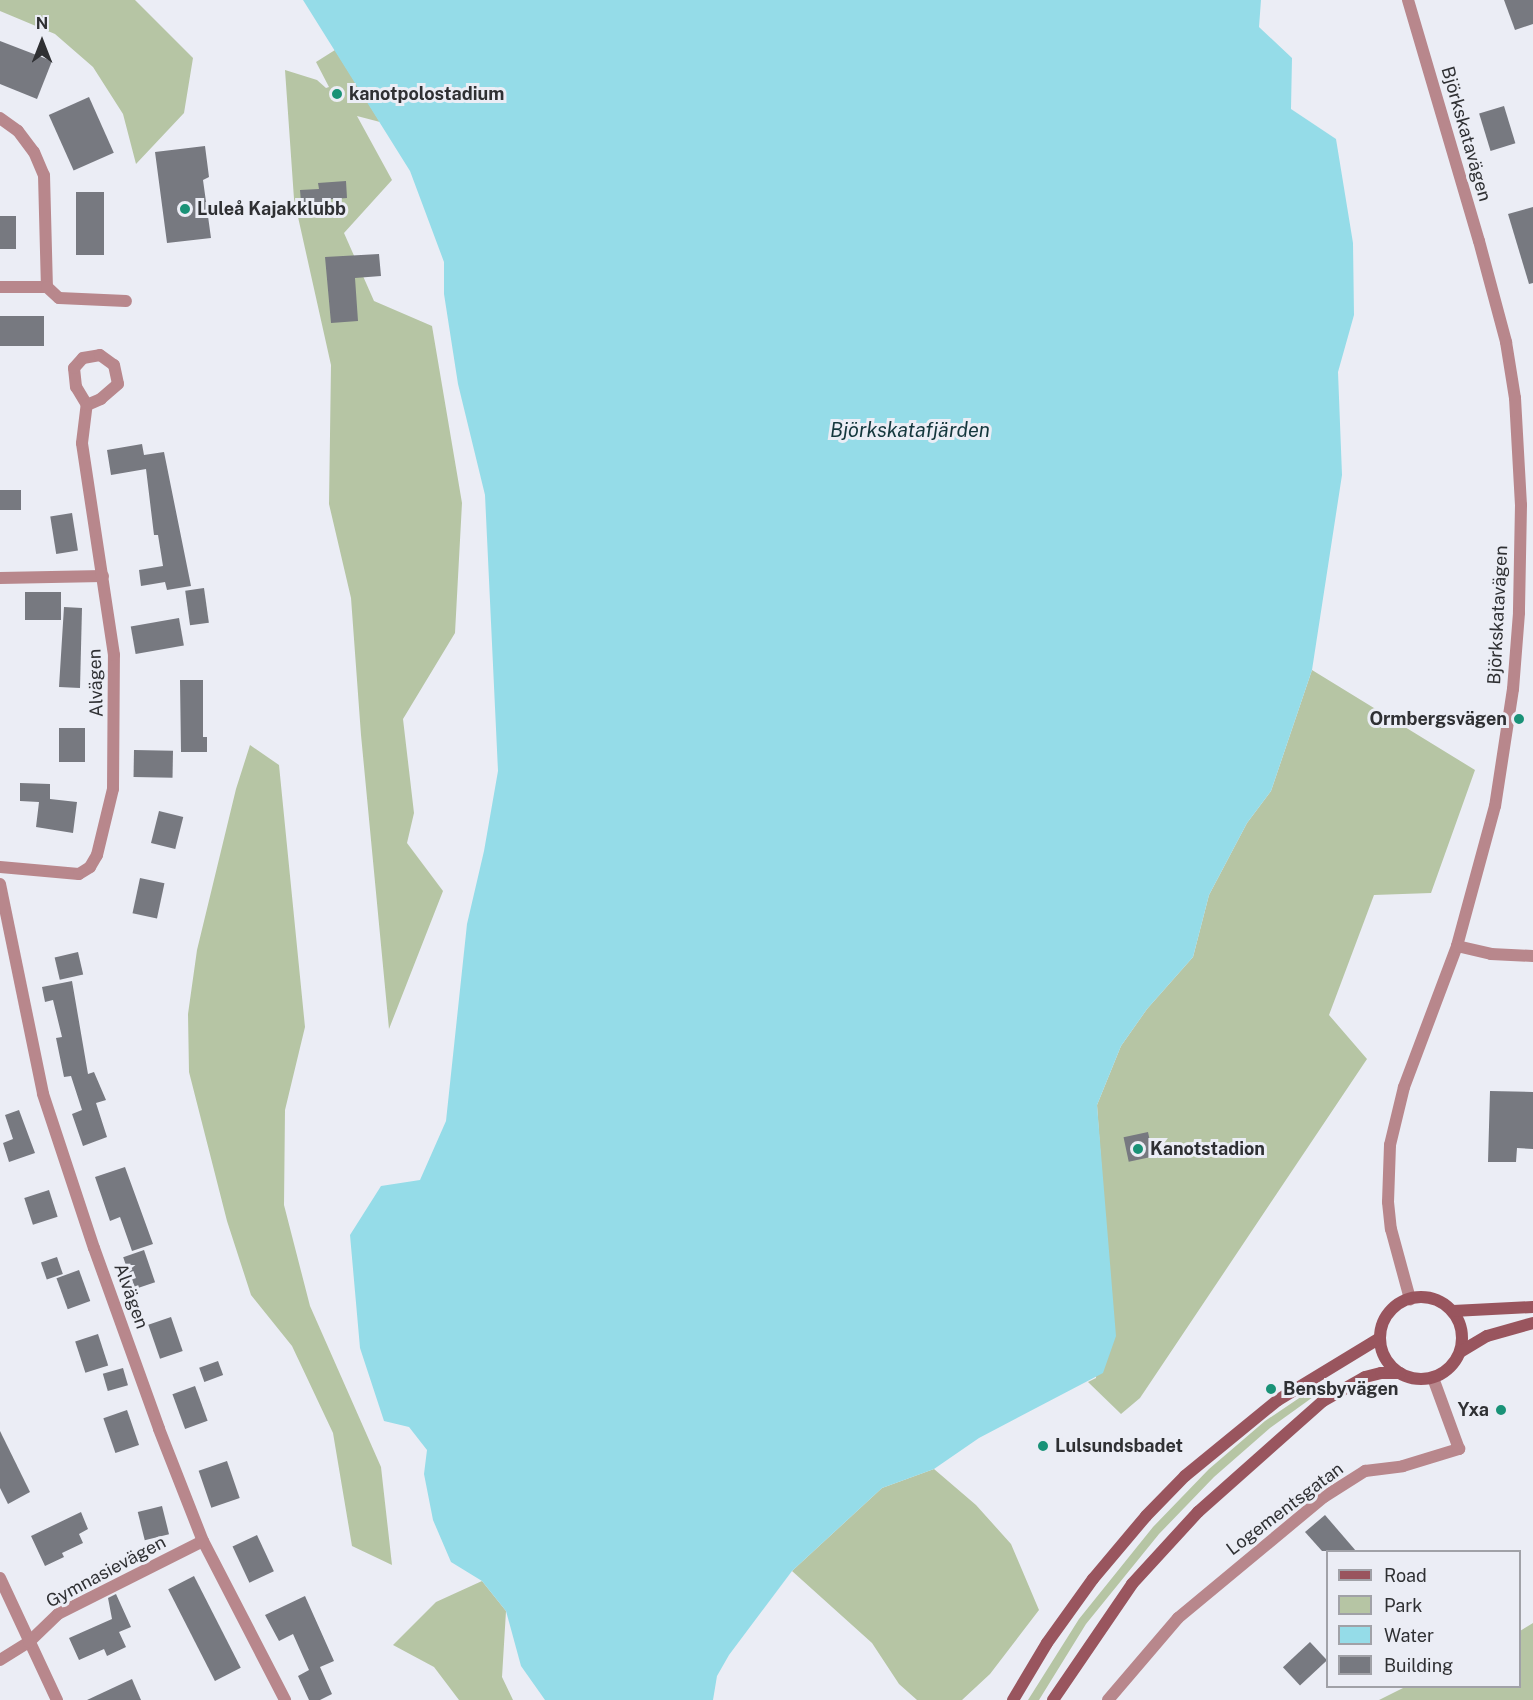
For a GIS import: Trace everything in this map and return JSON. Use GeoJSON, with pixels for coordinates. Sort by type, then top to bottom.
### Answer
{"type":"FeatureCollection","features":[{"type":"Feature","properties":{"kind":"main road"},"geometry":{"type":"LineString","coordinates":[[1460,1352],[1462,1331],[1453,1311],[1435,1299],[1410,1299],[1390,1312],[1382,1326],[1380,1338],[1385,1358],[1400,1373],[1412,1378],[1433,1377],[1449,1369],[1460,1352],[1487,1336],[1533,1323]]}},
{"type":"Feature","properties":{"kind":"main road"},"geometry":{"type":"LineString","coordinates":[[1453,1311],[1533,1307]]}},
{"type":"Feature","properties":{"kind":"main road"},"geometry":{"type":"LineString","coordinates":[[1013,1700],[1047,1643],[1093,1579],[1146,1516],[1185,1476],[1278,1400],[1380,1338]]}},
{"type":"Feature","properties":{"kind":"main road"},"geometry":{"type":"LineString","coordinates":[[1053,1700],[1132,1584],[1198,1512],[1323,1401],[1365,1377],[1381,1373],[1400,1373]]}},
{"type":"Feature","properties":{"kind":"street","name":"Björkskatavägen"},"geometry":{"type":"LineString","coordinates":[[1408,0],[1501,320],[1527,465],[1513,689],[1495,806],[1457,946],[1404,1087],[1390,1145],[1387,1187],[1389,1211],[1410,1299]]}},
{"type":"Feature","properties":{"kind":"street"},"geometry":{"type":"LineString","coordinates":[[0,118],[18,131],[34,152],[44,175],[47,287]]}},
{"type":"Feature","properties":{"kind":"street"},"geometry":{"type":"LineString","coordinates":[[0,287],[47,287],[59,298],[126,301]]}},
{"type":"Feature","properties":{"kind":"street","name":"Alvägen"},"geometry":{"type":"LineString","coordinates":[[0,867],[79,874],[90,867],[97,855],[113,789],[114,655],[82,443],[87,405]]}},
{"type":"Feature","properties":{"kind":"street"},"geometry":{"type":"LineString","coordinates":[[0,578],[103,576]]}},
{"type":"Feature","properties":{"kind":"street","name":"Alvägen"},"geometry":{"type":"LineString","coordinates":[[0,884],[43,1094],[151,1408],[203,1541],[285,1700]]}},
{"type":"Feature","properties":{"kind":"street"},"geometry":{"type":"LineString","coordinates":[[1457,946],[1491,954],[1533,956]]}},
{"type":"Feature","properties":{"kind":"street","name":"Logementsgatan"},"geometry":{"type":"LineString","coordinates":[[1108,1700],[1178,1618],[1323,1497],[1365,1471],[1414,1463],[1459,1449],[1433,1377]]}},
{"type":"Feature","properties":{"kind":"street","name":"Gymnasievägen"},"geometry":{"type":"LineString","coordinates":[[0,1660],[29,1642],[58,1614],[203,1541]]}},
{"type":"Feature","properties":{"kind":"street"},"geometry":{"type":"LineString","coordinates":[[0,1578],[57,1700]]}},
{"type":"Feature","properties":{"kind":"green space"},"geometry":{"type":"Polygon","coordinates":[[[0,0],[135,0],[193,58],[184,113],[136,164],[123,114],[93,67],[55,34],[0,11],[0,0]]]}},
{"type":"Feature","properties":{"kind":"green space"},"geometry":{"type":"Polygon","coordinates":[[[335,50],[380,122],[357,116],[392,180],[344,233],[374,301],[432,326],[462,503],[455,633],[403,719],[414,813],[407,843],[443,891],[389,1029],[361,735],[351,598],[329,504],[331,365],[294,199],[285,70],[317,80],[326,88],[329,87],[316,62],[335,50]]]}},
{"type":"Feature","properties":{"kind":"green space"},"geometry":{"type":"Polygon","coordinates":[[[1312,670],[1475,770],[1431,893],[1374,895],[1329,1015],[1367,1059],[1140,1398],[1121,1414],[1088,1382],[1096,1378],[1106,1233],[1097,1105],[1121,1046],[1147,1009],[1193,957],[1209,895],[1247,823],[1271,791],[1312,670]]]}},
{"type":"Feature","properties":{"kind":"green space"},"geometry":{"type":"Polygon","coordinates":[[[250,745],[279,765],[305,1027],[285,1110],[284,1205],[310,1306],[381,1467],[392,1565],[352,1546],[333,1433],[292,1346],[251,1295],[227,1221],[189,1072],[188,1014],[197,950],[236,789],[250,745]]]}},
{"type":"Feature","properties":{"kind":"green space"},"geometry":{"type":"Polygon","coordinates":[[[1317,1386],[1320,1392],[1270,1428],[1214,1477],[1159,1534],[1086,1624],[1039,1700],[1028,1700],[1079,1619],[1153,1527],[1209,1469],[1265,1421],[1317,1386]]]}},
{"type":"Feature","properties":{"kind":"green space"},"geometry":{"type":"Polygon","coordinates":[[[934,1469],[976,1505],[1011,1544],[1039,1610],[990,1674],[962,1700],[917,1700],[899,1684],[872,1643],[792,1571],[882,1488],[934,1469]]]}},
{"type":"Feature","properties":{"kind":"green space"},"geometry":{"type":"Polygon","coordinates":[[[482,1581],[506,1611],[502,1677],[513,1700],[459,1700],[434,1667],[393,1645],[436,1602],[482,1581]]]}},
{"type":"Feature","properties":{"kind":"green space"},"geometry":{"type":"Polygon","coordinates":[[[1533,1623],[1533,1700],[1379,1700],[1403,1688],[1521,1688],[1521,1630],[1533,1623]]]}},
{"type":"Feature","properties":{"kind":"water","name":"Björkskatafjärden"},"geometry":{"type":"Polygon","coordinates":[[[303,0],[1261,0],[1259,27],[1292,58],[1291,109],[1336,139],[1353,243],[1354,315],[1338,372],[1342,475],[1312,670],[1271,791],[1247,823],[1209,895],[1193,957],[1147,1009],[1121,1046],[1097,1105],[1116,1336],[1103,1373],[979,1438],[934,1469],[882,1488],[792,1571],[729,1655],[717,1676],[713,1700],[545,1700],[521,1666],[506,1611],[482,1581],[451,1562],[433,1520],[424,1474],[427,1450],[409,1427],[384,1421],[360,1348],[350,1235],[381,1186],[420,1180],[446,1121],[467,924],[484,851],[498,771],[485,495],[458,384],[444,294],[444,262],[410,171],[303,0]]]}},
{"type":"Feature","properties":{"kind":"building"},"geometry":{"type":"Polygon","coordinates":[[[1504,0],[1533,0],[1533,24],[1515,30],[1504,0]]]}},
{"type":"Feature","properties":{"kind":"building"},"geometry":{"type":"Polygon","coordinates":[[[0,41],[52,61],[37,99],[0,84],[0,41]]]}},
{"type":"Feature","properties":{"kind":"building"},"geometry":{"type":"Polygon","coordinates":[[[89,97],[114,153],[74,171],[49,115],[89,97]]]}},
{"type":"Feature","properties":{"kind":"building"},"geometry":{"type":"Polygon","coordinates":[[[1504,106],[1515,143],[1491,151],[1479,114],[1504,106]]]}},
{"type":"Feature","properties":{"kind":"building","name":"Luleå Kajakklubb"},"geometry":{"type":"Polygon","coordinates":[[[205,146],[209,177],[203,180],[211,238],[167,243],[155,152],[205,146]]]}},
{"type":"Feature","properties":{"kind":"building"},"geometry":{"type":"Polygon","coordinates":[[[346,181],[347,198],[322,200],[323,214],[302,215],[300,190],[319,189],[318,183],[346,181]]]}},
{"type":"Feature","properties":{"kind":"building"},"geometry":{"type":"Polygon","coordinates":[[[76,192],[104,192],[104,255],[76,255],[76,192]]]}},
{"type":"Feature","properties":{"kind":"building"},"geometry":{"type":"Polygon","coordinates":[[[1533,207],[1533,283],[1529,284],[1508,214],[1533,207]]]}},
{"type":"Feature","properties":{"kind":"building"},"geometry":{"type":"Polygon","coordinates":[[[0,216],[16,216],[16,249],[0,249],[0,216]]]}},
{"type":"Feature","properties":{"kind":"building"},"geometry":{"type":"Polygon","coordinates":[[[379,254],[381,276],[355,278],[358,321],[331,323],[325,257],[379,254]]]}},
{"type":"Feature","properties":{"kind":"building"},"geometry":{"type":"Polygon","coordinates":[[[0,316],[44,316],[44,346],[0,346],[0,316]]]}},
{"type":"Feature","properties":{"kind":"building"},"geometry":{"type":"Polygon","coordinates":[[[142,444],[144,455],[164,452],[191,586],[167,590],[165,582],[141,586],[139,570],[163,566],[158,535],[154,535],[146,469],[111,475],[107,450],[142,444]]]}},
{"type":"Feature","properties":{"kind":"building"},"geometry":{"type":"Polygon","coordinates":[[[0,490],[21,490],[21,510],[0,510],[0,490]]]}},
{"type":"Feature","properties":{"kind":"building"},"geometry":{"type":"Polygon","coordinates":[[[72,513],[78,551],[56,554],[50,516],[72,513]]]}},
{"type":"Feature","properties":{"kind":"building"},"geometry":{"type":"Polygon","coordinates":[[[204,588],[209,623],[190,625],[185,591],[204,588]]]}},
{"type":"Feature","properties":{"kind":"building"},"geometry":{"type":"Polygon","coordinates":[[[25,592],[61,592],[61,620],[25,620],[25,592]]]}},
{"type":"Feature","properties":{"kind":"building"},"geometry":{"type":"Polygon","coordinates":[[[64,607],[82,608],[80,688],[59,687],[64,607]]]}},
{"type":"Feature","properties":{"kind":"building"},"geometry":{"type":"Polygon","coordinates":[[[179,618],[184,646],[136,654],[131,627],[179,618]]]}},
{"type":"Feature","properties":{"kind":"building"},"geometry":{"type":"Polygon","coordinates":[[[180,680],[203,680],[203,737],[207,737],[207,752],[181,752],[180,680]]]}},
{"type":"Feature","properties":{"kind":"building"},"geometry":{"type":"Polygon","coordinates":[[[59,728],[85,728],[85,762],[59,762],[59,728]]]}},
{"type":"Feature","properties":{"kind":"building"},"geometry":{"type":"Polygon","coordinates":[[[134,750],[173,751],[173,778],[134,777],[134,750]]]}},
{"type":"Feature","properties":{"kind":"building"},"geometry":{"type":"Polygon","coordinates":[[[20,783],[50,784],[50,799],[77,802],[73,833],[36,827],[39,802],[20,801],[20,783]]]}},
{"type":"Feature","properties":{"kind":"building"},"geometry":{"type":"Polygon","coordinates":[[[159,811],[183,817],[175,849],[151,843],[159,811]]]}},
{"type":"Feature","properties":{"kind":"building"},"geometry":{"type":"Polygon","coordinates":[[[140,878],[164,883],[157,918],[133,913],[140,878]]]}},
{"type":"Feature","properties":{"kind":"building"},"geometry":{"type":"Polygon","coordinates":[[[78,952],[83,974],[60,980],[55,957],[78,952]]]}},
{"type":"Feature","properties":{"kind":"building"},"geometry":{"type":"Polygon","coordinates":[[[72,981],[88,1074],[94,1072],[106,1100],[96,1103],[107,1137],[83,1146],[72,1114],[82,1110],[71,1076],[64,1077],[56,1038],[62,1037],[53,1000],[45,1002],[42,987],[72,981]]]}},
{"type":"Feature","properties":{"kind":"building"},"geometry":{"type":"Polygon","coordinates":[[[1490,1091],[1533,1092],[1533,1149],[1517,1148],[1516,1162],[1488,1162],[1490,1091]]]}},
{"type":"Feature","properties":{"kind":"building"},"geometry":{"type":"Polygon","coordinates":[[[19,1110],[35,1153],[9,1162],[3,1143],[13,1139],[5,1115],[19,1110]]]}},
{"type":"Feature","properties":{"kind":"building","name":"Kanotstadion"},"geometry":{"type":"Polygon","coordinates":[[[1148,1132],[1153,1156],[1129,1162],[1124,1137],[1148,1132]]]}},
{"type":"Feature","properties":{"kind":"building"},"geometry":{"type":"Polygon","coordinates":[[[125,1167],[153,1244],[132,1251],[120,1217],[110,1221],[95,1177],[125,1167]]]}},
{"type":"Feature","properties":{"kind":"building"},"geometry":{"type":"Polygon","coordinates":[[[49,1190],[58,1217],[33,1225],[24,1198],[49,1190]]]}},
{"type":"Feature","properties":{"kind":"building"},"geometry":{"type":"Polygon","coordinates":[[[144,1250],[155,1282],[134,1289],[123,1257],[144,1250]]]}},
{"type":"Feature","properties":{"kind":"building"},"geometry":{"type":"Polygon","coordinates":[[[57,1257],[63,1274],[47,1280],[41,1263],[57,1257]]]}},
{"type":"Feature","properties":{"kind":"building"},"geometry":{"type":"Polygon","coordinates":[[[79,1270],[90,1301],[68,1309],[56,1278],[79,1270]]]}},
{"type":"Feature","properties":{"kind":"building"},"geometry":{"type":"Polygon","coordinates":[[[171,1317],[183,1351],[160,1359],[148,1325],[171,1317]]]}},
{"type":"Feature","properties":{"kind":"building"},"geometry":{"type":"Polygon","coordinates":[[[98,1334],[108,1365],[85,1373],[75,1341],[98,1334]]]}},
{"type":"Feature","properties":{"kind":"building"},"geometry":{"type":"Polygon","coordinates":[[[218,1361],[223,1375],[204,1382],[199,1368],[218,1361]]]}},
{"type":"Feature","properties":{"kind":"building"},"geometry":{"type":"Polygon","coordinates":[[[123,1368],[128,1385],[108,1391],[103,1374],[123,1368]]]}},
{"type":"Feature","properties":{"kind":"building"},"geometry":{"type":"Polygon","coordinates":[[[195,1386],[208,1421],[185,1429],[172,1394],[195,1386]]]}},
{"type":"Feature","properties":{"kind":"building"},"geometry":{"type":"Polygon","coordinates":[[[127,1410],[139,1445],[115,1453],[103,1418],[127,1410]]]}},
{"type":"Feature","properties":{"kind":"building"},"geometry":{"type":"Polygon","coordinates":[[[0,1431],[30,1492],[8,1504],[0,1488],[0,1431]]]}},
{"type":"Feature","properties":{"kind":"building"},"geometry":{"type":"Polygon","coordinates":[[[227,1461],[240,1498],[211,1508],[199,1471],[227,1461]]]}},
{"type":"Feature","properties":{"kind":"building"},"geometry":{"type":"Polygon","coordinates":[[[162,1506],[169,1534],[145,1540],[138,1512],[162,1506]]]}},
{"type":"Feature","properties":{"kind":"building"},"geometry":{"type":"Polygon","coordinates":[[[81,1512],[88,1529],[79,1534],[83,1543],[62,1553],[64,1557],[45,1566],[31,1536],[81,1512]]]}},
{"type":"Feature","properties":{"kind":"building"},"geometry":{"type":"Polygon","coordinates":[[[1325,1515],[1355,1550],[1322,1551],[1305,1532],[1325,1515]]]}},
{"type":"Feature","properties":{"kind":"building"},"geometry":{"type":"Polygon","coordinates":[[[257,1535],[274,1571],[249,1583],[233,1546],[257,1535]]]}},
{"type":"Feature","properties":{"kind":"building"},"geometry":{"type":"Polygon","coordinates":[[[194,1576],[241,1668],[215,1681],[168,1589],[194,1576]]]}},
{"type":"Feature","properties":{"kind":"building"},"geometry":{"type":"Polygon","coordinates":[[[116,1594],[131,1627],[119,1632],[126,1647],[107,1656],[104,1649],[79,1660],[69,1638],[112,1619],[108,1598],[116,1594]]]}},
{"type":"Feature","properties":{"kind":"building"},"geometry":{"type":"Polygon","coordinates":[[[305,1596],[334,1661],[320,1667],[332,1694],[320,1700],[309,1700],[298,1676],[309,1670],[293,1634],[279,1641],[265,1615],[305,1596]]]}},
{"type":"Feature","properties":{"kind":"building"},"geometry":{"type":"Polygon","coordinates":[[[1310,1642],[1326,1661],[1300,1686],[1283,1667],[1310,1642]]]}},
{"type":"Feature","properties":{"kind":"building"},"geometry":{"type":"Polygon","coordinates":[[[132,1679],[141,1700],[87,1700],[132,1679]]]}},
{"type":"Feature","properties":{"kind":"place","name":"kanotpolostadium"},"geometry":{"type":"Point","coordinates":[337,94]}},
{"type":"Feature","properties":{"kind":"place","name":"Luleå Kajakklubb"},"geometry":{"type":"Point","coordinates":[185,209]}},
{"type":"Feature","properties":{"kind":"place","name":"Ormbergsvägen"},"geometry":{"type":"Point","coordinates":[1519,719]}},
{"type":"Feature","properties":{"kind":"place","name":"Kanotstadion"},"geometry":{"type":"Point","coordinates":[1138,1149]}},
{"type":"Feature","properties":{"kind":"place","name":"Bensbyvägen"},"geometry":{"type":"Point","coordinates":[1271,1389]}},
{"type":"Feature","properties":{"kind":"place","name":"Yxa"},"geometry":{"type":"Point","coordinates":[1501,1410]}},
{"type":"Feature","properties":{"kind":"place","name":"Lulsundsbadet"},"geometry":{"type":"Point","coordinates":[1043,1446]}}]}
